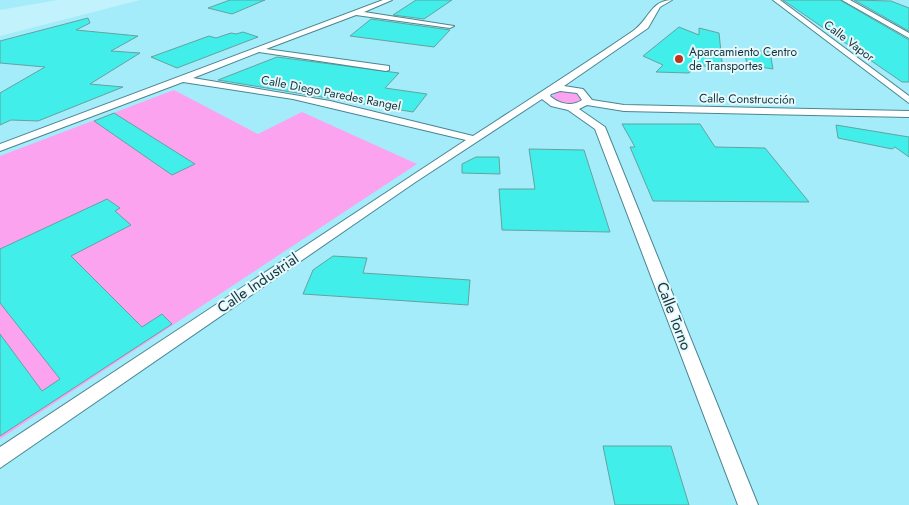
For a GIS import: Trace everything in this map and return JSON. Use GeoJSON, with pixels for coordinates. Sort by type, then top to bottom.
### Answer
{"type":"FeatureCollection","features":[{"type":"Feature","properties":{"kind":"street"},"geometry":{"type":"LineString","coordinates":[[0,148],[389,0]]}},
{"type":"Feature","properties":{"kind":"street","name":"Calle Industrial"},"geometry":{"type":"LineString","coordinates":[[0,458],[645,26],[657,6],[669,0]]}},
{"type":"Feature","properties":{"kind":"street","name":"Calle Vapor"},"geometry":{"type":"LineString","coordinates":[[776,0],[909,100]]}},
{"type":"Feature","properties":{"kind":"street"},"geometry":{"type":"LineString","coordinates":[[845,0],[909,36]]}},
{"type":"Feature","properties":{"kind":"street"},"geometry":{"type":"LineString","coordinates":[[356,13],[450,26]]}},
{"type":"Feature","properties":{"kind":"street"},"geometry":{"type":"LineString","coordinates":[[260,50],[269,53],[386,68]]}},
{"type":"Feature","properties":{"kind":"street"},"geometry":{"type":"LineString","coordinates":[[580,70],[584,98],[570,107],[600,127],[603,116],[611,110],[624,108]]}},
{"type":"Feature","properties":{"kind":"street","name":"Calle Diego Paredes Rangel"},"geometry":{"type":"LineString","coordinates":[[182,79],[294,98],[404,120],[474,139]]}},
{"type":"Feature","properties":{"kind":"street","name":"Calle Construcción"},"geometry":{"type":"LineString","coordinates":[[551,90],[567,88],[584,98],[624,108],[909,114]]}},
{"type":"Feature","properties":{"kind":"street"},"geometry":{"type":"LineString","coordinates":[[551,90],[546,94],[547,100],[555,105]]}},
{"type":"Feature","properties":{"kind":"street","name":"Calle Industrial"},"geometry":{"type":"LineString","coordinates":[[517,110],[555,105],[570,107]]}},
{"type":"Feature","properties":{"kind":"street","name":"Calle Torno"},"geometry":{"type":"LineString","coordinates":[[600,127],[748,505]]}},
{"type":"Feature","properties":{"kind":"shaded area"},"geometry":{"type":"Polygon","coordinates":[[[0,0],[58,0],[0,10],[0,0]]]}},
{"type":"Feature","properties":{"kind":"shaded area"},"geometry":{"type":"Polygon","coordinates":[[[140,0],[909,0],[909,505],[0,505],[0,36],[140,0]]]}},
{"type":"Feature","properties":{"kind":"shaded area"},"geometry":{"type":"Polygon","coordinates":[[[174,90],[258,134],[302,112],[417,164],[0,439],[0,156],[174,90]]]}},
{"type":"Feature","properties":{"kind":"shaded area"},"geometry":{"type":"Polygon","coordinates":[[[559,91],[571,91],[580,95],[580,101],[569,104],[558,102],[551,97],[559,91]]]}},
{"type":"Feature","properties":{"kind":"building"},"geometry":{"type":"Polygon","coordinates":[[[230,0],[265,0],[232,14],[208,8],[230,0]]]}},
{"type":"Feature","properties":{"kind":"building"},"geometry":{"type":"Polygon","coordinates":[[[416,0],[452,0],[424,19],[393,15],[416,0]]]}},
{"type":"Feature","properties":{"kind":"building"},"geometry":{"type":"Polygon","coordinates":[[[783,0],[840,0],[909,40],[909,82],[902,82],[783,0]]]}},
{"type":"Feature","properties":{"kind":"building"},"geometry":{"type":"Polygon","coordinates":[[[854,0],[891,1],[909,8],[909,31],[854,0]]]}},
{"type":"Feature","properties":{"kind":"building"},"geometry":{"type":"Polygon","coordinates":[[[88,18],[90,23],[76,30],[138,36],[111,51],[140,53],[90,84],[123,87],[38,121],[11,120],[0,125],[0,93],[45,67],[0,63],[0,41],[88,18]]]}},
{"type":"Feature","properties":{"kind":"building"},"geometry":{"type":"Polygon","coordinates":[[[371,19],[450,30],[434,47],[350,36],[371,19]]]}},
{"type":"Feature","properties":{"kind":"building"},"geometry":{"type":"Polygon","coordinates":[[[679,27],[699,35],[699,28],[719,33],[723,71],[697,64],[689,73],[656,72],[663,65],[643,56],[679,27]]]}},
{"type":"Feature","properties":{"kind":"building"},"geometry":{"type":"Polygon","coordinates":[[[243,32],[258,37],[177,68],[151,57],[209,36],[216,38],[231,33],[243,32]]]}},
{"type":"Feature","properties":{"kind":"building"},"geometry":{"type":"Polygon","coordinates":[[[744,49],[770,52],[773,69],[747,65],[744,49]]]}},
{"type":"Feature","properties":{"kind":"building"},"geometry":{"type":"Polygon","coordinates":[[[277,57],[399,73],[385,88],[427,94],[413,112],[218,80],[277,57]]]}},
{"type":"Feature","properties":{"kind":"building"},"geometry":{"type":"Polygon","coordinates":[[[114,113],[195,164],[172,175],[94,121],[114,113]]]}},
{"type":"Feature","properties":{"kind":"building"},"geometry":{"type":"Polygon","coordinates":[[[622,124],[700,124],[715,147],[765,148],[809,202],[653,201],[630,147],[635,147],[622,124]]]}},
{"type":"Feature","properties":{"kind":"building"},"geometry":{"type":"Polygon","coordinates":[[[836,125],[909,137],[909,157],[895,147],[892,149],[838,138],[836,125]]]}},
{"type":"Feature","properties":{"kind":"building"},"geometry":{"type":"Polygon","coordinates":[[[529,149],[584,150],[610,232],[502,230],[499,189],[535,189],[529,149]]]}},
{"type":"Feature","properties":{"kind":"building"},"geometry":{"type":"Polygon","coordinates":[[[476,157],[499,157],[500,174],[462,173],[462,164],[476,157]]]}},
{"type":"Feature","properties":{"kind":"building"},"geometry":{"type":"Polygon","coordinates":[[[107,199],[120,208],[115,211],[131,225],[71,256],[142,327],[162,314],[172,324],[0,436],[0,334],[42,391],[60,379],[0,303],[0,249],[107,199]]]}},
{"type":"Feature","properties":{"kind":"building"},"geometry":{"type":"Polygon","coordinates":[[[333,256],[367,258],[363,273],[470,280],[468,305],[303,294],[313,270],[333,256]]]}},
{"type":"Feature","properties":{"kind":"building"},"geometry":{"type":"Polygon","coordinates":[[[603,446],[671,446],[689,505],[615,505],[603,446]]]}},
{"type":"Feature","properties":{"kind":"place","name":"Aparcamiento Centro de Transportes"},"geometry":{"type":"Point","coordinates":[679,59]}}]}
